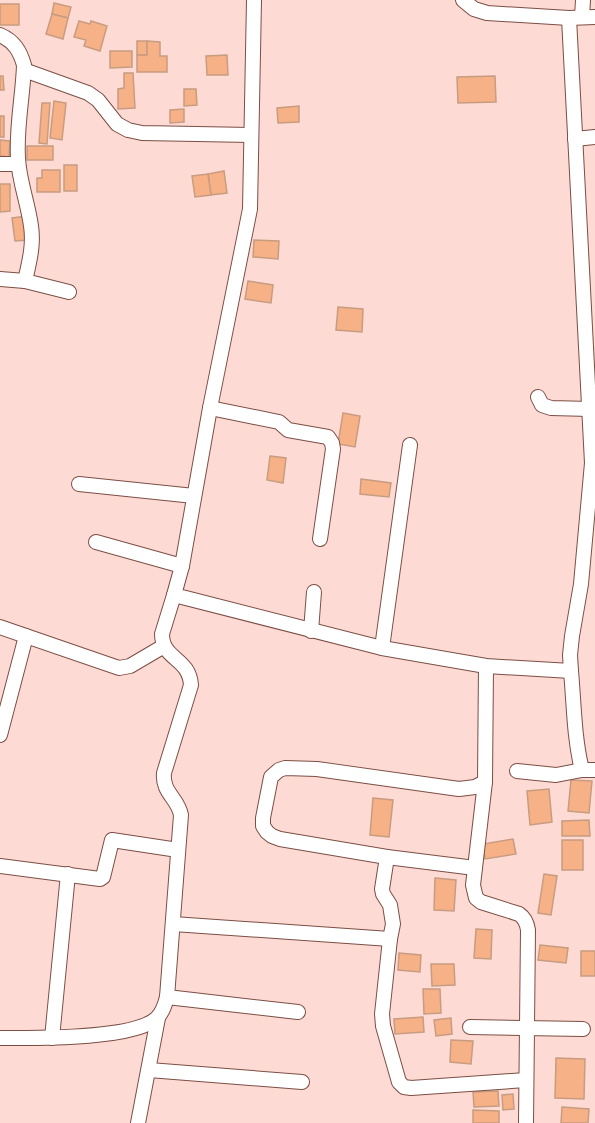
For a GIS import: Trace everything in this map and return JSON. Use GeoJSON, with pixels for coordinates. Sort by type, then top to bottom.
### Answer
{"type":"FeatureCollection","features":[{"type":"Feature","properties":{"kind":"street"},"geometry":{"type":"LineString","coordinates":[[138,1123],[158,1018],[167,998],[181,816],[180,810],[167,791],[164,773],[191,685],[188,671],[166,650],[162,634],[182,566],[210,408],[250,209],[254,0]]}},
{"type":"Feature","properties":{"kind":"street"},"geometry":{"type":"LineString","coordinates":[[463,0],[474,9],[487,13],[582,18]]}},
{"type":"Feature","properties":{"kind":"street"},"geometry":{"type":"LineString","coordinates":[[517,771],[556,776],[588,770],[577,747],[570,655],[580,584],[592,463],[591,366],[575,139],[583,0]]}},
{"type":"Feature","properties":{"kind":"street"},"geometry":{"type":"LineString","coordinates":[[0,35],[18,48],[24,70],[18,164],[32,229],[30,259],[25,282]]}},
{"type":"Feature","properties":{"kind":"street"},"geometry":{"type":"LineString","coordinates":[[24,70],[88,93],[98,99],[117,124],[128,130],[142,133],[251,135]]}},
{"type":"Feature","properties":{"kind":"street"},"geometry":{"type":"LineString","coordinates":[[575,139],[595,137]]}},
{"type":"Feature","properties":{"kind":"street"},"geometry":{"type":"LineString","coordinates":[[0,164],[18,164]]}},
{"type":"Feature","properties":{"kind":"street"},"geometry":{"type":"LineString","coordinates":[[580,221],[595,220]]}},
{"type":"Feature","properties":{"kind":"street"},"geometry":{"type":"LineString","coordinates":[[0,279],[69,292]]}},
{"type":"Feature","properties":{"kind":"street"},"geometry":{"type":"LineString","coordinates":[[538,397],[546,407],[590,409]]}},
{"type":"Feature","properties":{"kind":"street"},"geometry":{"type":"LineString","coordinates":[[210,408],[279,422],[288,430],[328,437],[333,449],[320,539]]}},
{"type":"Feature","properties":{"kind":"street"},"geometry":{"type":"LineString","coordinates":[[382,648],[410,445]]}},
{"type":"Feature","properties":{"kind":"street"},"geometry":{"type":"LineString","coordinates":[[79,484],[194,496]]}},
{"type":"Feature","properties":{"kind":"street"},"geometry":{"type":"LineString","coordinates":[[96,542],[182,566]]}},
{"type":"Feature","properties":{"kind":"street"},"geometry":{"type":"LineString","coordinates":[[580,584],[595,583]]}},
{"type":"Feature","properties":{"kind":"street"},"geometry":{"type":"LineString","coordinates":[[311,631],[314,592]]}},
{"type":"Feature","properties":{"kind":"street"},"geometry":{"type":"LineString","coordinates":[[174,595],[382,648],[486,666],[572,671]]}},
{"type":"Feature","properties":{"kind":"street"},"geometry":{"type":"LineString","coordinates":[[0,627],[119,668],[130,666],[164,646]]}},
{"type":"Feature","properties":{"kind":"street"},"geometry":{"type":"LineString","coordinates":[[0,735],[26,636]]}},
{"type":"Feature","properties":{"kind":"street"},"geometry":{"type":"LineString","coordinates":[[486,666],[485,782],[473,885],[476,898],[486,904],[519,914],[527,922],[526,1123]]}},
{"type":"Feature","properties":{"kind":"street"},"geometry":{"type":"LineString","coordinates":[[475,868],[387,857],[272,836],[263,826],[262,818],[271,777],[285,768],[317,769],[459,789],[476,787],[485,782]]}},
{"type":"Feature","properties":{"kind":"street"},"geometry":{"type":"LineString","coordinates":[[0,866],[98,879],[103,877],[112,840],[178,850]]}},
{"type":"Feature","properties":{"kind":"street"},"geometry":{"type":"LineString","coordinates":[[387,857],[382,888],[390,904],[393,924],[382,1014],[383,1026],[399,1082],[404,1087],[411,1088],[526,1080]]}},
{"type":"Feature","properties":{"kind":"street"},"geometry":{"type":"LineString","coordinates":[[52,1038],[69,874]]}},
{"type":"Feature","properties":{"kind":"street"},"geometry":{"type":"LineString","coordinates":[[172,924],[390,939]]}},
{"type":"Feature","properties":{"kind":"street"},"geometry":{"type":"LineString","coordinates":[[167,998],[298,1012]]}},
{"type":"Feature","properties":{"kind":"street"},"geometry":{"type":"LineString","coordinates":[[0,1038],[52,1038],[134,1029],[158,1018]]}},
{"type":"Feature","properties":{"kind":"street"},"geometry":{"type":"LineString","coordinates":[[470,1027],[583,1029]]}},
{"type":"Feature","properties":{"kind":"street"},"geometry":{"type":"LineString","coordinates":[[149,1070],[302,1082]]}},
{"type":"Feature","properties":{"kind":"building"},"geometry":{"type":"Polygon","coordinates":[[[54,3],[71,7],[68,18],[52,14],[54,3]]]}},
{"type":"Feature","properties":{"kind":"building"},"geometry":{"type":"Polygon","coordinates":[[[0,4],[19,4],[19,25],[0,25],[0,4]]]}},
{"type":"Feature","properties":{"kind":"building"},"geometry":{"type":"Polygon","coordinates":[[[52,14],[68,18],[63,39],[46,34],[52,14]]]}},
{"type":"Feature","properties":{"kind":"building"},"geometry":{"type":"Polygon","coordinates":[[[79,21],[90,24],[91,21],[107,26],[100,51],[84,46],[86,40],[74,37],[79,21]]]}},
{"type":"Feature","properties":{"kind":"building"},"geometry":{"type":"Polygon","coordinates":[[[137,41],[147,41],[147,55],[137,55],[137,41]]]}},
{"type":"Feature","properties":{"kind":"building"},"geometry":{"type":"Polygon","coordinates":[[[147,41],[160,42],[160,56],[167,56],[167,72],[137,72],[137,55],[147,55],[147,41]]]}},
{"type":"Feature","properties":{"kind":"building"},"geometry":{"type":"Polygon","coordinates":[[[110,51],[132,51],[132,67],[110,68],[110,51]]]}},
{"type":"Feature","properties":{"kind":"building"},"geometry":{"type":"Polygon","coordinates":[[[227,55],[228,75],[207,75],[206,56],[227,55]]]}},
{"type":"Feature","properties":{"kind":"building"},"geometry":{"type":"Polygon","coordinates":[[[124,73],[133,73],[135,108],[118,109],[118,89],[124,88],[124,73]]]}},
{"type":"Feature","properties":{"kind":"building"},"geometry":{"type":"Polygon","coordinates":[[[0,76],[3,76],[4,90],[0,90],[0,76]]]}},
{"type":"Feature","properties":{"kind":"building"},"geometry":{"type":"Polygon","coordinates":[[[495,76],[496,102],[458,103],[457,77],[495,76]]]}},
{"type":"Feature","properties":{"kind":"building"},"geometry":{"type":"Polygon","coordinates":[[[184,89],[196,89],[197,105],[184,106],[184,89]]]}},
{"type":"Feature","properties":{"kind":"building"},"geometry":{"type":"Polygon","coordinates":[[[54,101],[66,103],[62,140],[50,138],[54,101]]]}},
{"type":"Feature","properties":{"kind":"building"},"geometry":{"type":"Polygon","coordinates":[[[42,103],[50,103],[47,144],[39,143],[42,103]]]}},
{"type":"Feature","properties":{"kind":"building"},"geometry":{"type":"Polygon","coordinates":[[[299,106],[299,122],[278,123],[277,108],[299,106]]]}},
{"type":"Feature","properties":{"kind":"building"},"geometry":{"type":"Polygon","coordinates":[[[184,109],[184,122],[170,123],[170,110],[184,109]]]}},
{"type":"Feature","properties":{"kind":"building"},"geometry":{"type":"Polygon","coordinates":[[[0,116],[4,116],[4,137],[0,137],[0,116]]]}},
{"type":"Feature","properties":{"kind":"building"},"geometry":{"type":"Polygon","coordinates":[[[0,140],[10,141],[9,157],[0,156],[0,140]]]}},
{"type":"Feature","properties":{"kind":"building"},"geometry":{"type":"Polygon","coordinates":[[[27,146],[53,146],[53,160],[27,160],[27,146]]]}},
{"type":"Feature","properties":{"kind":"building"},"geometry":{"type":"Polygon","coordinates":[[[64,165],[77,165],[77,191],[64,191],[64,165]]]}},
{"type":"Feature","properties":{"kind":"building"},"geometry":{"type":"Polygon","coordinates":[[[42,170],[60,170],[60,192],[37,192],[37,178],[42,178],[42,170]]]}},
{"type":"Feature","properties":{"kind":"building"},"geometry":{"type":"Polygon","coordinates":[[[224,171],[227,193],[211,195],[208,174],[224,171]]]}},
{"type":"Feature","properties":{"kind":"building"},"geometry":{"type":"Polygon","coordinates":[[[208,174],[211,195],[195,197],[192,176],[208,174]]]}},
{"type":"Feature","properties":{"kind":"building"},"geometry":{"type":"Polygon","coordinates":[[[0,184],[10,184],[10,211],[0,212],[0,184]]]}},
{"type":"Feature","properties":{"kind":"building"},"geometry":{"type":"Polygon","coordinates":[[[27,216],[29,240],[15,241],[12,218],[27,216]]]}},
{"type":"Feature","properties":{"kind":"building"},"geometry":{"type":"Polygon","coordinates":[[[254,240],[279,241],[278,259],[253,257],[254,240]]]}},
{"type":"Feature","properties":{"kind":"building"},"geometry":{"type":"Polygon","coordinates":[[[248,281],[273,285],[271,303],[245,299],[248,281]]]}},
{"type":"Feature","properties":{"kind":"building"},"geometry":{"type":"Polygon","coordinates":[[[338,307],[363,309],[362,332],[336,330],[338,307]]]}},
{"type":"Feature","properties":{"kind":"building"},"geometry":{"type":"Polygon","coordinates":[[[343,413],[360,416],[355,447],[338,444],[343,413]]]}},
{"type":"Feature","properties":{"kind":"building"},"geometry":{"type":"Polygon","coordinates":[[[270,456],[286,458],[283,483],[267,480],[270,456]]]}},
{"type":"Feature","properties":{"kind":"building"},"geometry":{"type":"Polygon","coordinates":[[[361,479],[391,483],[389,497],[360,494],[361,479]]]}},
{"type":"Feature","properties":{"kind":"building"},"geometry":{"type":"Polygon","coordinates":[[[571,780],[592,781],[589,813],[568,811],[571,780]]]}},
{"type":"Feature","properties":{"kind":"building"},"geometry":{"type":"Polygon","coordinates":[[[549,789],[552,822],[530,825],[527,791],[549,789]]]}},
{"type":"Feature","properties":{"kind":"building"},"geometry":{"type":"Polygon","coordinates":[[[373,798],[393,800],[389,837],[370,835],[373,798]]]}},
{"type":"Feature","properties":{"kind":"building"},"geometry":{"type":"Polygon","coordinates":[[[589,820],[590,836],[562,836],[562,821],[589,820]]]}},
{"type":"Feature","properties":{"kind":"building"},"geometry":{"type":"Polygon","coordinates":[[[513,839],[516,854],[485,859],[483,844],[513,839]]]}},
{"type":"Feature","properties":{"kind":"building"},"geometry":{"type":"Polygon","coordinates":[[[562,840],[583,840],[583,870],[562,870],[562,840]]]}},
{"type":"Feature","properties":{"kind":"building"},"geometry":{"type":"Polygon","coordinates":[[[544,874],[557,876],[551,915],[538,913],[544,874]]]}},
{"type":"Feature","properties":{"kind":"building"},"geometry":{"type":"Polygon","coordinates":[[[435,878],[456,880],[454,911],[434,910],[435,878]]]}},
{"type":"Feature","properties":{"kind":"building"},"geometry":{"type":"Polygon","coordinates":[[[476,929],[492,930],[491,959],[474,958],[476,929]]]}},
{"type":"Feature","properties":{"kind":"building"},"geometry":{"type":"Polygon","coordinates":[[[540,945],[568,948],[566,963],[538,960],[540,945]]]}},
{"type":"Feature","properties":{"kind":"building"},"geometry":{"type":"Polygon","coordinates":[[[581,951],[595,951],[595,976],[581,976],[581,951]]]}},
{"type":"Feature","properties":{"kind":"building"},"geometry":{"type":"Polygon","coordinates":[[[399,953],[421,955],[420,972],[398,970],[399,953]]]}},
{"type":"Feature","properties":{"kind":"building"},"geometry":{"type":"Polygon","coordinates":[[[431,964],[454,964],[455,985],[432,986],[431,964]]]}},
{"type":"Feature","properties":{"kind":"building"},"geometry":{"type":"Polygon","coordinates":[[[423,989],[440,989],[441,1013],[424,1014],[423,989]]]}},
{"type":"Feature","properties":{"kind":"building"},"geometry":{"type":"Polygon","coordinates":[[[423,1017],[424,1032],[395,1034],[394,1019],[423,1017]]]}},
{"type":"Feature","properties":{"kind":"building"},"geometry":{"type":"Polygon","coordinates":[[[451,1018],[452,1034],[436,1036],[434,1020],[451,1018]]]}},
{"type":"Feature","properties":{"kind":"building"},"geometry":{"type":"Polygon","coordinates":[[[451,1040],[473,1041],[471,1064],[450,1062],[451,1040]]]}},
{"type":"Feature","properties":{"kind":"building"},"geometry":{"type":"Polygon","coordinates":[[[556,1058],[585,1059],[584,1099],[555,1098],[556,1058]]]}},
{"type":"Feature","properties":{"kind":"building"},"geometry":{"type":"Polygon","coordinates":[[[498,1091],[499,1106],[474,1107],[473,1092],[498,1091]]]}},
{"type":"Feature","properties":{"kind":"building"},"geometry":{"type":"Polygon","coordinates":[[[513,1094],[514,1109],[503,1110],[502,1095],[513,1094]]]}},
{"type":"Feature","properties":{"kind":"building"},"geometry":{"type":"Polygon","coordinates":[[[562,1107],[589,1109],[588,1123],[561,1123],[562,1107]]]}},
{"type":"Feature","properties":{"kind":"building"},"geometry":{"type":"Polygon","coordinates":[[[473,1110],[499,1111],[499,1123],[473,1123],[473,1110]]]}}]}
